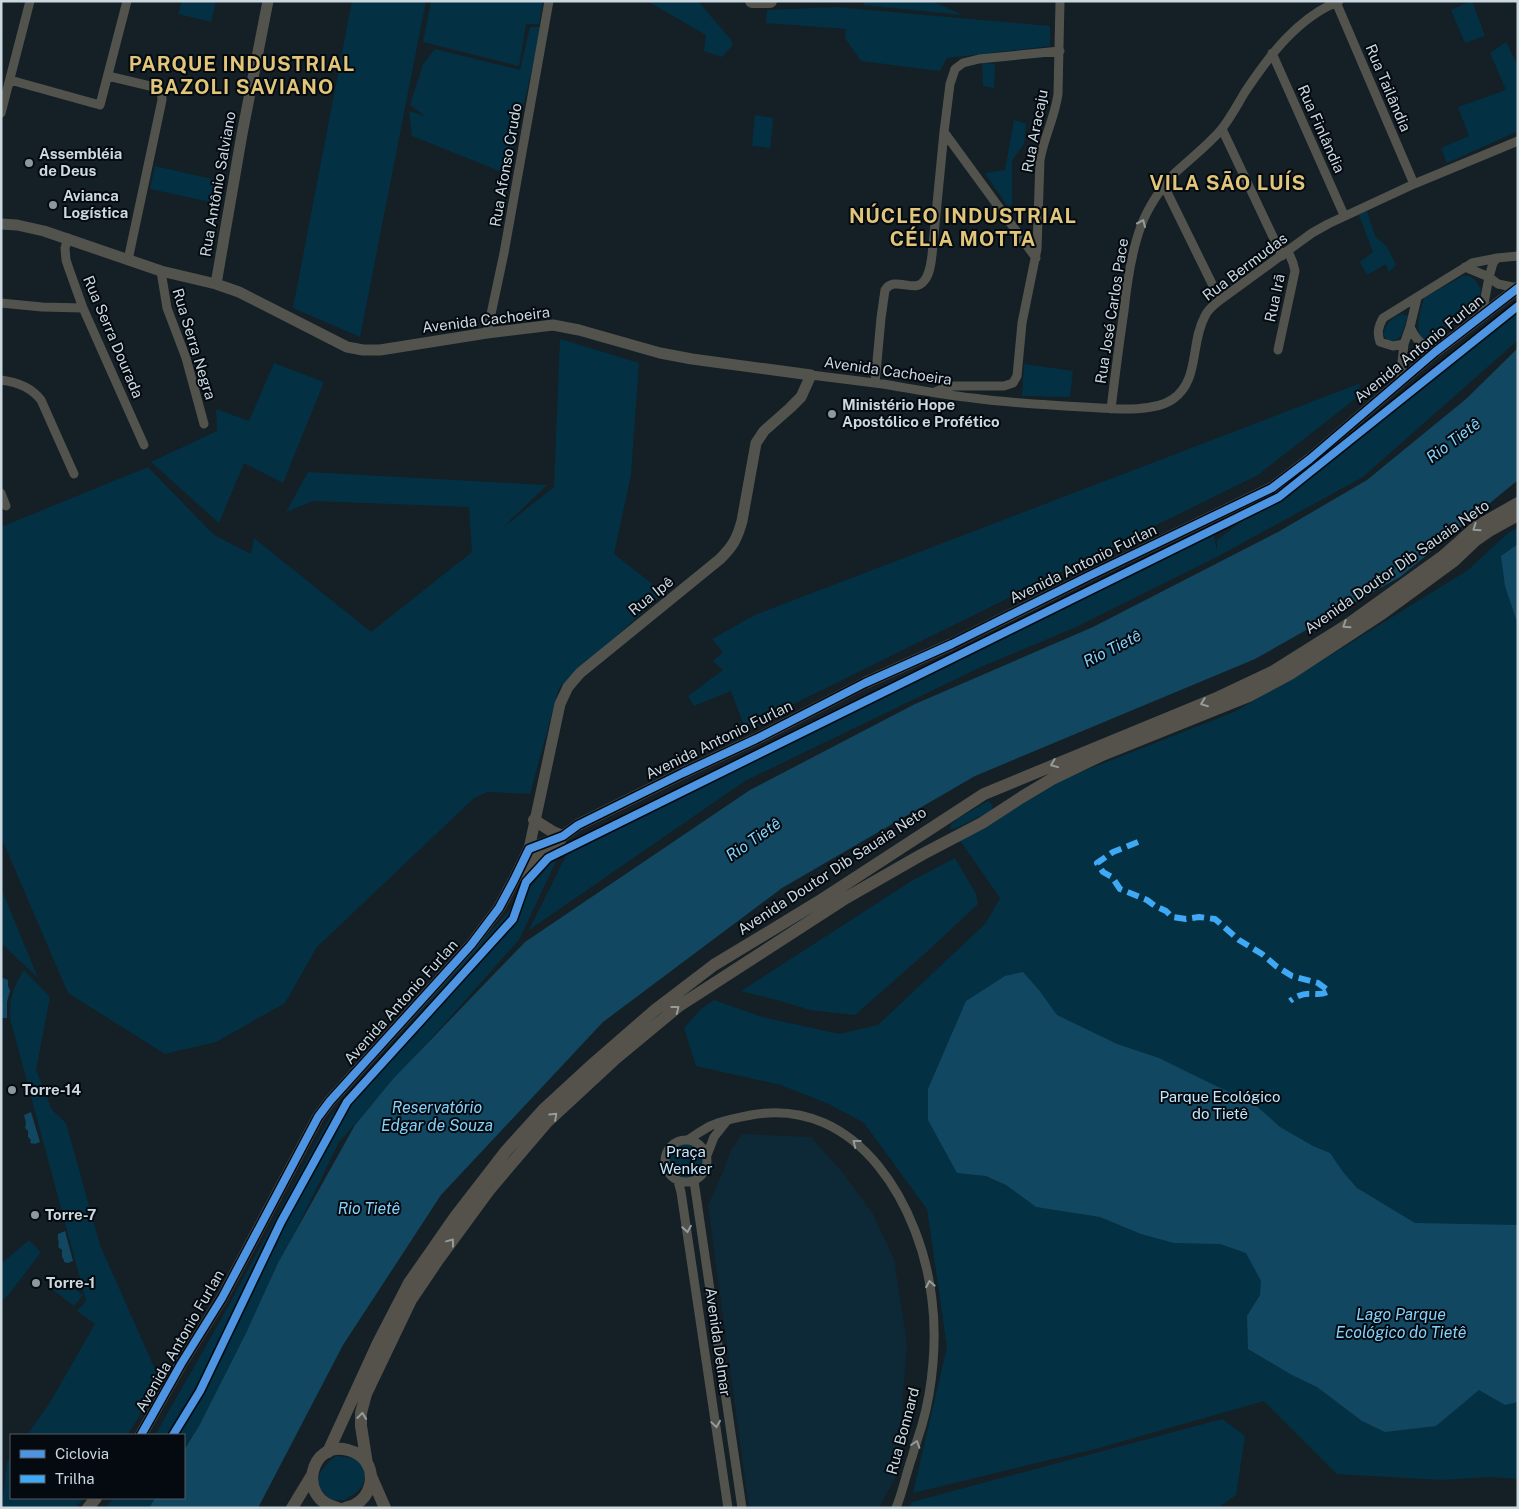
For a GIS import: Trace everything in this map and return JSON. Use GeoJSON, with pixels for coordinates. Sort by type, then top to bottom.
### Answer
{"type":"FeatureCollection","features":[{"type":"Feature","properties":{"kind":"main road"},"geometry":{"type":"LineString","coordinates":[[752,1],[770,1]]}},
{"type":"Feature","properties":{"kind":"main road","name":"Avenida Antonio Furlan"},"geometry":{"type":"LineString","coordinates":[[142,1434],[181,1364],[222,1298],[318,1117],[330,1101],[471,945],[499,908],[529,849],[563,836],[578,825],[684,772],[756,739],[865,683],[960,640],[1272,488],[1310,459],[1434,352],[1518,288]]}},
{"type":"Feature","properties":{"kind":"main road","name":"Avenida Doutor Dib Sauaia Neto"},"geometry":{"type":"LineString","coordinates":[[292,1508],[312,1475],[314,1466],[328,1452],[378,1343],[410,1283],[455,1217],[506,1151],[543,1110],[625,1036],[714,965],[818,902],[984,794],[1227,694],[1272,672],[1350,623],[1442,557],[1476,527],[1518,502]]}},
{"type":"Feature","properties":{"kind":"main road","name":"Avenida Doutor Dib Sauaia Neto"},"geometry":{"type":"LineString","coordinates":[[369,1469],[361,1426],[361,1413],[366,1394],[411,1300],[490,1189],[548,1122],[614,1060],[679,1006],[846,898],[996,814],[1069,770],[1249,696],[1276,682],[1344,640],[1454,561],[1476,540],[1518,515]]}},
{"type":"Feature","properties":{"kind":"main road"},"geometry":{"type":"LineString","coordinates":[[984,794],[994,802],[996,814]]}},
{"type":"Feature","properties":{"kind":"main road"},"geometry":{"type":"LineString","coordinates":[[534,820],[552,832],[563,836]]}},
{"type":"Feature","properties":{"kind":"main road"},"geometry":{"type":"LineString","coordinates":[[942,820],[940,835],[949,840]]}},
{"type":"Feature","properties":{"kind":"main road"},"geometry":{"type":"LineString","coordinates":[[514,880],[578,825]]}},
{"type":"Feature","properties":{"kind":"main road"},"geometry":{"type":"LineString","coordinates":[[328,1452],[336,1449],[346,1449],[362,1457],[385,1508]]}},
{"type":"Feature","properties":{"kind":"main road"},"geometry":{"type":"LineString","coordinates":[[345,1508],[356,1504],[365,1496],[370,1486],[369,1469]]}},
{"type":"Feature","properties":{"kind":"main road"},"geometry":{"type":"LineString","coordinates":[[312,1475],[312,1485],[316,1494],[322,1501],[338,1508]]}},
{"type":"Feature","properties":{"kind":"street"},"geometry":{"type":"LineString","coordinates":[[1,113],[30,1]]}},
{"type":"Feature","properties":{"kind":"street"},"geometry":{"type":"LineString","coordinates":[[10,80],[100,105],[127,1]]}},
{"type":"Feature","properties":{"kind":"street","name":"Rua Antônio Salviano"},"geometry":{"type":"LineString","coordinates":[[216,284],[242,134],[268,1]]}},
{"type":"Feature","properties":{"kind":"street","name":"Rua Afonso Crudo"},"geometry":{"type":"LineString","coordinates":[[487,333],[504,253],[549,1]]}},
{"type":"Feature","properties":{"kind":"street","name":"Rua Aracaju"},"geometry":{"type":"LineString","coordinates":[[935,392],[954,386],[1004,386],[1013,383],[1017,376],[1022,323],[1039,235],[1040,160],[1058,94],[1060,1]]}},
{"type":"Feature","properties":{"kind":"street","name":"Rua José Carlos Pace"},"geometry":{"type":"LineString","coordinates":[[1111,409],[1134,244],[1142,223],[1153,203],[1175,173],[1222,129],[1272,53],[1307,20],[1337,2]]}},
{"type":"Feature","properties":{"kind":"street","name":"Rua Tailândia"},"geometry":{"type":"LineString","coordinates":[[1337,2],[1414,184]]}},
{"type":"Feature","properties":{"kind":"street"},"geometry":{"type":"LineString","coordinates":[[875,383],[885,290],[891,285],[896,284],[920,285],[928,275],[932,255],[944,132],[951,79],[955,69],[963,63],[979,59],[1060,51]]}},
{"type":"Feature","properties":{"kind":"street","name":"Rua Finlândia"},"geometry":{"type":"LineString","coordinates":[[1272,53],[1344,215]]}},
{"type":"Feature","properties":{"kind":"street"},"geometry":{"type":"LineString","coordinates":[[108,76],[154,86],[162,93],[128,260]]}},
{"type":"Feature","properties":{"kind":"street","name":"Rua Irã"},"geometry":{"type":"LineString","coordinates":[[1222,129],[1285,254],[1293,263],[1295,271],[1278,350]]}},
{"type":"Feature","properties":{"kind":"street"},"geometry":{"type":"LineString","coordinates":[[944,132],[1036,258]]}},
{"type":"Feature","properties":{"kind":"street","name":"Rua Bermudas"},"geometry":{"type":"LineString","coordinates":[[1111,409],[1159,405],[1170,401],[1180,393],[1187,384],[1192,370],[1200,330],[1205,316],[1212,307],[1312,234],[1344,215],[1518,141]]}},
{"type":"Feature","properties":{"kind":"street"},"geometry":{"type":"LineString","coordinates":[[1164,186],[1220,300]]}},
{"type":"Feature","properties":{"kind":"street","name":"Avenida Cachoeira"},"geometry":{"type":"LineString","coordinates":[[1,224],[44,230],[161,271],[216,284],[239,292],[347,347],[363,350],[380,350],[541,326],[565,326],[676,356],[993,400],[1111,409]]}},
{"type":"Feature","properties":{"kind":"street","name":"Rua Serra Dourada"},"geometry":{"type":"LineString","coordinates":[[68,238],[66,260],[83,308],[144,445]]}},
{"type":"Feature","properties":{"kind":"street"},"geometry":{"type":"LineString","coordinates":[[1404,344],[1393,346],[1380,342],[1378,332],[1383,318],[1465,266],[1481,260],[1518,256]]}},
{"type":"Feature","properties":{"kind":"street"},"geometry":{"type":"LineString","coordinates":[[1482,314],[1486,286],[1493,263],[1497,258]]}},
{"type":"Feature","properties":{"kind":"street"},"geometry":{"type":"LineString","coordinates":[[1465,266],[1489,277],[1498,284],[1518,288]]}},
{"type":"Feature","properties":{"kind":"street","name":"Rua Serra Negra"},"geometry":{"type":"LineString","coordinates":[[161,271],[167,308],[186,358],[204,424]]}},
{"type":"Feature","properties":{"kind":"street"},"geometry":{"type":"LineString","coordinates":[[1400,381],[1404,344],[1417,298]]}},
{"type":"Feature","properties":{"kind":"street"},"geometry":{"type":"LineString","coordinates":[[1,303],[83,308]]}},
{"type":"Feature","properties":{"kind":"street"},"geometry":{"type":"LineString","coordinates":[[1410,328],[1417,341],[1434,352]]}},
{"type":"Feature","properties":{"kind":"street","name":"Rua Ipê"},"geometry":{"type":"LineString","coordinates":[[529,849],[560,704],[568,687],[580,673],[720,558],[732,546],[742,521],[756,443],[764,431],[801,397],[811,375]]}},
{"type":"Feature","properties":{"kind":"street"},"geometry":{"type":"LineString","coordinates":[[1,380],[25,386],[41,400],[74,474]]}},
{"type":"Feature","properties":{"kind":"street"},"geometry":{"type":"LineString","coordinates":[[1,493],[6,506]]}},
{"type":"Feature","properties":{"kind":"street","name":"Rua Bonnard"},"geometry":{"type":"LineString","coordinates":[[688,1140],[710,1126],[728,1120],[777,1112],[802,1116],[830,1126],[851,1139],[869,1154],[887,1177],[903,1203],[919,1240],[926,1264],[932,1301],[934,1342],[930,1387],[923,1423],[896,1508]]}},
{"type":"Feature","properties":{"kind":"street"},"geometry":{"type":"LineString","coordinates":[[707,1155],[700,1144],[681,1140],[675,1143],[666,1153],[665,1160],[668,1173],[678,1181],[688,1183],[704,1174],[707,1168],[707,1155],[714,1137],[728,1120]]}},
{"type":"Feature","properties":{"kind":"street","name":"Avenida Delmar"},"geometry":{"type":"LineString","coordinates":[[678,1181],[728,1508]]}},
{"type":"Feature","properties":{"kind":"street","name":"Avenida Delmar"},"geometry":{"type":"LineString","coordinates":[[694,1181],[742,1508]]}},
{"type":"Feature","properties":{"kind":"shaded area"},"geometry":{"type":"Polygon","coordinates":[[[742,1134],[811,1137],[843,1173],[873,1214],[894,1259],[907,1344],[897,1474],[879,1508],[749,1508],[708,1205],[731,1150],[742,1134]]]}},
{"type":"Feature","properties":{"kind":"green space"},"geometry":{"type":"Polygon","coordinates":[[[182,1],[216,1],[211,22],[178,14],[182,1]]]}},
{"type":"Feature","properties":{"kind":"green space"},"geometry":{"type":"Polygon","coordinates":[[[352,1],[426,1],[360,337],[293,308],[352,1]]]}},
{"type":"Feature","properties":{"kind":"green space"},"geometry":{"type":"Polygon","coordinates":[[[431,1],[543,1],[539,24],[526,24],[519,66],[423,42],[431,1]]]}},
{"type":"Feature","properties":{"kind":"green space"},"geometry":{"type":"Polygon","coordinates":[[[647,1],[698,1],[732,41],[732,46],[722,57],[704,51],[706,35],[647,1]]]}},
{"type":"Feature","properties":{"kind":"green space"},"geometry":{"type":"Polygon","coordinates":[[[864,1],[932,1],[963,15],[863,5],[864,1]]]}},
{"type":"Feature","properties":{"kind":"green space"},"geometry":{"type":"Polygon","coordinates":[[[1472,1],[1485,36],[1465,43],[1451,10],[1472,1]]]}},
{"type":"Feature","properties":{"kind":"green space"},"geometry":{"type":"Polygon","coordinates":[[[837,7],[1050,26],[1050,46],[947,58],[940,71],[861,61],[845,38],[846,29],[766,23],[767,10],[837,7]]]}},
{"type":"Feature","properties":{"kind":"green space"},"geometry":{"type":"Polygon","coordinates":[[[530,27],[542,27],[507,174],[412,136],[409,111],[425,116],[410,105],[423,64],[435,49],[520,70],[530,27]]]}},
{"type":"Feature","properties":{"kind":"green space"},"geometry":{"type":"Polygon","coordinates":[[[1506,42],[1518,66],[1518,131],[1447,163],[1441,148],[1469,136],[1458,107],[1506,90],[1490,53],[1506,42]]]}},
{"type":"Feature","properties":{"kind":"green space"},"geometry":{"type":"Polygon","coordinates":[[[982,63],[995,64],[994,88],[983,86],[982,63]]]}},
{"type":"Feature","properties":{"kind":"green space"},"geometry":{"type":"Polygon","coordinates":[[[755,115],[773,118],[770,148],[752,146],[755,115]]]}},
{"type":"Feature","properties":{"kind":"green space"},"geometry":{"type":"Polygon","coordinates":[[[1014,120],[1026,124],[1024,144],[1012,160],[1012,204],[1008,207],[985,173],[1005,170],[1014,120]]]}},
{"type":"Feature","properties":{"kind":"green space"},"geometry":{"type":"Polygon","coordinates":[[[155,166],[225,182],[220,204],[150,189],[155,166]]]}},
{"type":"Feature","properties":{"kind":"green space"},"geometry":{"type":"Polygon","coordinates":[[[1367,211],[1375,236],[1387,247],[1396,265],[1389,272],[1386,264],[1367,275],[1360,262],[1373,252],[1359,215],[1367,211]]]}},
{"type":"Feature","properties":{"kind":"green space"},"geometry":{"type":"Polygon","coordinates":[[[1463,276],[1470,276],[1481,289],[1475,306],[1425,343],[1421,338],[1418,328],[1419,315],[1424,298],[1463,276]]]}},
{"type":"Feature","properties":{"kind":"green space"},"geometry":{"type":"Polygon","coordinates":[[[1518,301],[1518,340],[1363,477],[1217,557],[1074,628],[983,666],[745,781],[529,930],[570,848],[1212,527],[1217,551],[1217,540],[1518,301]]]}},
{"type":"Feature","properties":{"kind":"green space"},"geometry":{"type":"Polygon","coordinates":[[[1402,314],[1408,316],[1401,336],[1394,341],[1388,340],[1383,335],[1387,324],[1402,314]]]}},
{"type":"Feature","properties":{"kind":"green space"},"geometry":{"type":"Polygon","coordinates":[[[560,339],[639,363],[631,475],[614,554],[664,593],[559,688],[530,794],[488,792],[474,798],[317,947],[285,1003],[216,1042],[165,1054],[68,993],[1,837],[1,527],[148,467],[214,535],[251,554],[254,538],[371,632],[472,552],[469,507],[313,501],[286,512],[308,472],[547,485],[501,529],[554,487],[560,339]]]}},
{"type":"Feature","properties":{"kind":"green space"},"geometry":{"type":"Polygon","coordinates":[[[274,363],[324,382],[283,483],[244,463],[219,523],[151,462],[217,431],[216,409],[249,421],[274,363]]]}},
{"type":"Feature","properties":{"kind":"green space"},"geometry":{"type":"Polygon","coordinates":[[[1024,364],[1073,371],[1070,397],[1022,396],[1024,364]]]}},
{"type":"Feature","properties":{"kind":"green space"},"geometry":{"type":"Polygon","coordinates":[[[1361,383],[1355,399],[1258,475],[745,728],[731,691],[694,706],[688,696],[723,670],[713,661],[723,652],[712,639],[755,615],[1361,383]]]}},
{"type":"Feature","properties":{"kind":"green space","name":"Parque Ecológico do Tietê"},"geometry":{"type":"Polygon","coordinates":[[[1518,528],[1518,1479],[1490,1477],[1442,1480],[1337,1474],[1264,1401],[1099,1448],[913,1493],[947,1347],[927,1209],[864,1123],[829,1104],[781,1085],[696,1066],[684,1028],[700,1010],[714,1000],[762,1017],[839,1034],[878,1025],[986,923],[1000,898],[959,839],[1053,783],[1234,712],[1297,676],[1468,570],[1508,533],[1518,528]]]}},
{"type":"Feature","properties":{"kind":"green space"},"geometry":{"type":"Polygon","coordinates":[[[988,801],[993,805],[991,811],[951,829],[950,826],[957,819],[988,801]]]}},
{"type":"Feature","properties":{"kind":"green space"},"geometry":{"type":"Polygon","coordinates":[[[560,853],[519,940],[339,1142],[246,1333],[199,1426],[185,1448],[185,1434],[156,1434],[223,1316],[330,1117],[360,1080],[560,853]]]}},
{"type":"Feature","properties":{"kind":"green space"},"geometry":{"type":"Polygon","coordinates":[[[955,858],[976,894],[978,904],[855,1015],[810,1010],[741,991],[913,880],[955,858]]]}},
{"type":"Feature","properties":{"kind":"green space"},"geometry":{"type":"Polygon","coordinates":[[[1,888],[38,978],[1,943],[1,888]]]}},
{"type":"Feature","properties":{"kind":"green space"},"geometry":{"type":"Polygon","coordinates":[[[24,970],[50,997],[36,1070],[52,1110],[66,1123],[100,1245],[158,1376],[137,1420],[128,1434],[28,1434],[49,1404],[95,1324],[77,1311],[86,1301],[11,1022],[10,1008],[17,982],[24,970]]]}},
{"type":"Feature","properties":{"kind":"green space","name":"Praça Wenker"},"geometry":{"type":"Polygon","coordinates":[[[686,1143],[693,1144],[699,1148],[703,1154],[703,1168],[699,1174],[693,1178],[686,1179],[679,1178],[673,1174],[669,1168],[668,1161],[669,1154],[673,1148],[679,1144],[686,1143]]]}},
{"type":"Feature","properties":{"kind":"green space"},"geometry":{"type":"Polygon","coordinates":[[[29,1240],[41,1252],[1,1302],[1,1264],[29,1240]]]}},
{"type":"Feature","properties":{"kind":"green space"},"geometry":{"type":"Polygon","coordinates":[[[61,1279],[83,1295],[74,1306],[53,1290],[61,1279]]]}},
{"type":"Feature","properties":{"kind":"green space"},"geometry":{"type":"Polygon","coordinates":[[[1222,1419],[1245,1436],[1236,1495],[1218,1508],[909,1508],[912,1502],[1222,1419]]]}},
{"type":"Feature","properties":{"kind":"green space"},"geometry":{"type":"Polygon","coordinates":[[[336,1456],[353,1458],[362,1463],[365,1476],[362,1486],[357,1492],[344,1500],[330,1500],[320,1489],[318,1482],[323,1469],[336,1456]]]}},
{"type":"Feature","properties":{"kind":"green space"},"geometry":{"type":"Polygon","coordinates":[[[10,1458],[10,1499],[83,1499],[75,1508],[2,1508],[7,1462],[10,1458]]]}},
{"type":"Feature","properties":{"kind":"green space"},"geometry":{"type":"Polygon","coordinates":[[[112,1499],[154,1499],[149,1508],[105,1508],[112,1499]]]}},
{"type":"Feature","properties":{"kind":"water","name":"Reservatório Edgar de Souza"},"geometry":{"type":"Polygon","coordinates":[[[1518,348],[1518,480],[1400,577],[1255,659],[975,776],[782,888],[603,1022],[441,1195],[343,1345],[258,1508],[149,1508],[154,1499],[185,1499],[185,1448],[199,1426],[246,1333],[278,1263],[355,1125],[393,1079],[525,942],[750,790],[915,704],[1093,627],[1278,532],[1367,480],[1466,399],[1518,348]]]}},
{"type":"Feature","properties":{"kind":"water"},"geometry":{"type":"Polygon","coordinates":[[[1518,544],[1518,625],[1505,586],[1501,556],[1518,544]]]}},
{"type":"Feature","properties":{"kind":"water","name":"Lago Parque Ecológico do Tietê"},"geometry":{"type":"Polygon","coordinates":[[[1023,972],[1057,1015],[1117,1044],[1159,1058],[1252,1102],[1280,1127],[1313,1146],[1330,1153],[1357,1188],[1415,1223],[1518,1225],[1518,1402],[1505,1405],[1479,1390],[1436,1426],[1385,1432],[1362,1421],[1317,1387],[1290,1374],[1248,1349],[1247,1316],[1260,1295],[1261,1281],[1246,1253],[1220,1244],[1174,1243],[1141,1234],[1100,1217],[1036,1207],[1006,1185],[986,1176],[957,1173],[928,1120],[928,1089],[966,1001],[1005,976],[1023,972]]]}},
{"type":"Feature","properties":{"kind":"water"},"geometry":{"type":"Polygon","coordinates":[[[1,979],[8,980],[10,991],[7,1002],[7,1018],[1,1018],[1,979]]]}},
{"type":"Feature","properties":{"kind":"water"},"geometry":{"type":"Polygon","coordinates":[[[31,1112],[40,1142],[35,1144],[30,1143],[28,1131],[25,1128],[24,1115],[31,1112]]]}},
{"type":"Feature","properties":{"kind":"water"},"geometry":{"type":"Polygon","coordinates":[[[65,1231],[73,1261],[68,1263],[64,1262],[62,1250],[58,1247],[58,1234],[65,1231]]]}},
{"type":"Feature","properties":{"kind":"marked path"},"geometry":{"type":"LineString","coordinates":[[1138,842],[1113,852],[1097,863],[1103,872],[1112,877],[1120,889],[1147,900],[1166,911],[1172,917],[1215,919],[1239,940],[1262,954],[1276,966],[1292,976],[1318,983],[1329,991],[1320,994],[1302,995],[1290,1001]]}},
{"type":"Feature","properties":{"kind":"cycle path"},"geometry":{"type":"LineString","coordinates":[[142,1434],[181,1364],[222,1298],[318,1117],[330,1101],[471,945],[499,908],[529,849],[563,836],[578,825],[756,739],[865,683],[952,644],[1272,488],[1310,459],[1435,352],[1518,288]]}},
{"type":"Feature","properties":{"kind":"cycle path"},"geometry":{"type":"LineString","coordinates":[[174,1434],[200,1391],[281,1222],[347,1102],[513,919],[526,882],[548,858],[1279,497],[1518,306]]}},
{"type":"Feature","properties":{"kind":"place","name":"Assembléia de Deus"},"geometry":{"type":"Point","coordinates":[29,163]}},
{"type":"Feature","properties":{"kind":"place","name":"Avianca Logística"},"geometry":{"type":"Point","coordinates":[53,205]}},
{"type":"Feature","properties":{"kind":"place","name":"Ministério Hope Apostólico e Profético"},"geometry":{"type":"Point","coordinates":[832,414]}},
{"type":"Feature","properties":{"kind":"place","name":"Torre-14"},"geometry":{"type":"Point","coordinates":[12,1090]}},
{"type":"Feature","properties":{"kind":"place","name":"Torre-7"},"geometry":{"type":"Point","coordinates":[35,1215]}},
{"type":"Feature","properties":{"kind":"place","name":"Torre-1"},"geometry":{"type":"Point","coordinates":[36,1283]}},
{"type":"Feature","properties":{"kind":"district","name":"PARQUE INDUSTRIAL BAZOLI SAVIANO"},"geometry":{"type":"Point","coordinates":[242,76]}},
{"type":"Feature","properties":{"kind":"district","name":"VILA SÃO LUÍS"},"geometry":{"type":"Point","coordinates":[1228,183]}},
{"type":"Feature","properties":{"kind":"district","name":"NÚCLEO INDUSTRIAL CÉLIA MOTTA"},"geometry":{"type":"Point","coordinates":[963,228]}},
{"type":"Feature","properties":{"kind":"water label","name":"Rio Tietê"},"geometry":{"type":"Point","coordinates":[1453,440]}},
{"type":"Feature","properties":{"kind":"water label","name":"Rio Tietê"},"geometry":{"type":"Point","coordinates":[1112,648]}},
{"type":"Feature","properties":{"kind":"water label","name":"Rio Tietê"},"geometry":{"type":"Point","coordinates":[753,839]}},
{"type":"Feature","properties":{"kind":"water label","name":"Rio Tietê"},"geometry":{"type":"Point","coordinates":[369,1208]}}]}
